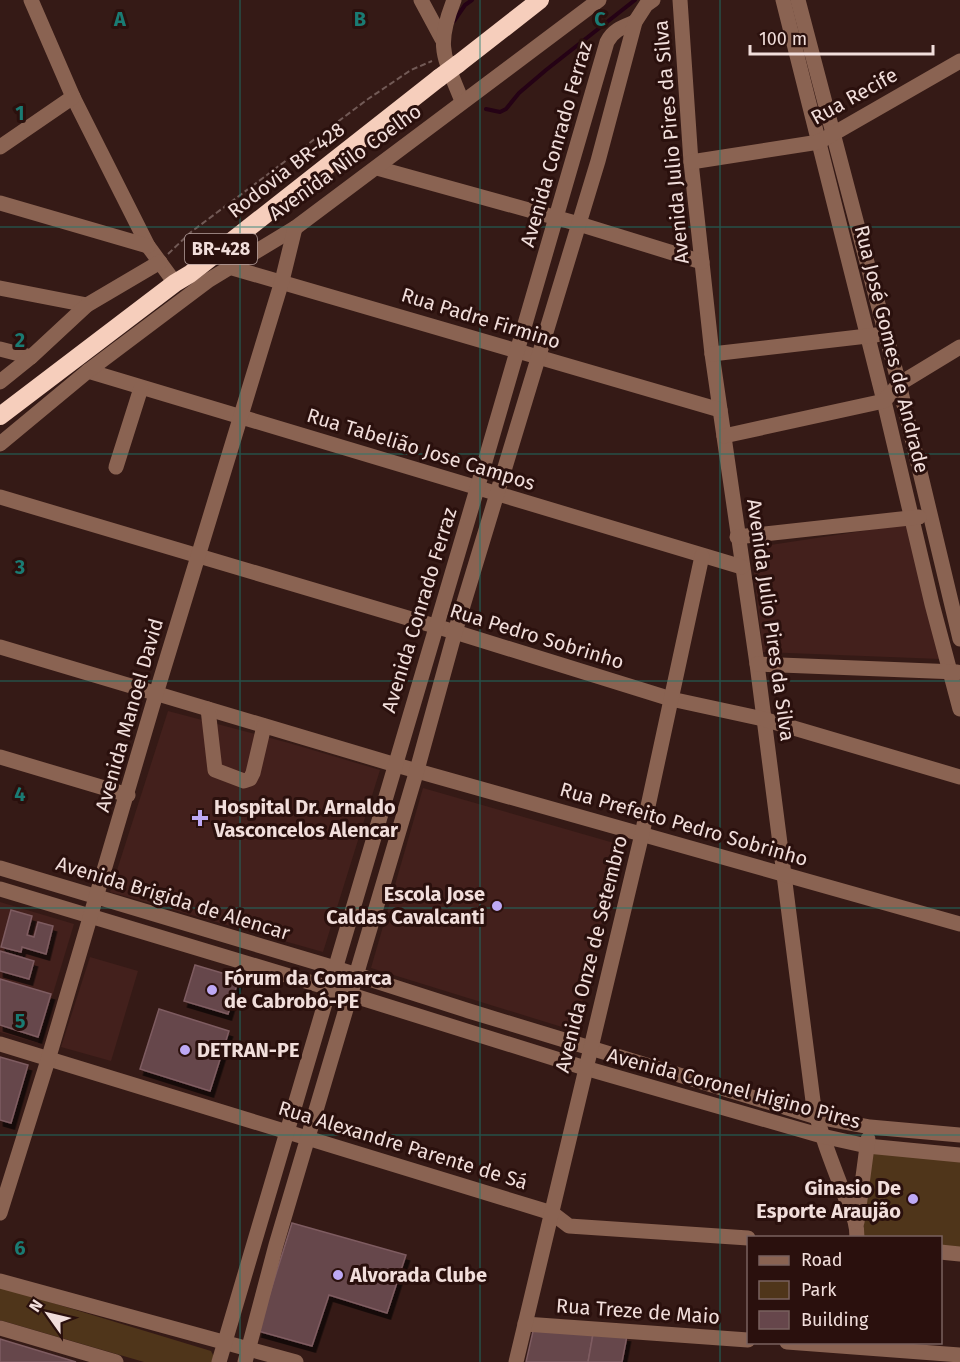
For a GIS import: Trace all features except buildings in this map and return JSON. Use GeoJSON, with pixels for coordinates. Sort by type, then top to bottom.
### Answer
{"type":"FeatureCollection","features":[{"type":"Feature","properties":{"kind":"highway","name":"Rodovia BR-428"},"geometry":{"type":"LineString","coordinates":[[0,416],[190,274],[439,78],[451,60],[540,0]]}},
{"type":"Feature","properties":{"kind":"street"},"geometry":{"type":"LineString","coordinates":[[31,0],[73,97],[148,246],[175,283]]}},
{"type":"Feature","properties":{"kind":"street"},"geometry":{"type":"LineString","coordinates":[[421,0],[451,60],[462,101]]}},
{"type":"Feature","properties":{"kind":"street"},"geometry":{"type":"LineString","coordinates":[[442,39],[454,0]]}},
{"type":"Feature","properties":{"kind":"street","name":"Avenida Nilo Coelho"},"geometry":{"type":"LineString","coordinates":[[0,444],[88,371],[229,267],[295,228],[599,0]]}},
{"type":"Feature","properties":{"kind":"street"},"geometry":{"type":"LineString","coordinates":[[635,22],[646,5],[654,0]]}},
{"type":"Feature","properties":{"kind":"street","name":"Avenida Julio Pires da Silva"},"geometry":{"type":"LineString","coordinates":[[680,0],[691,162],[712,354],[741,567],[757,664],[817,1117],[857,1230]]}},
{"type":"Feature","properties":{"kind":"street","name":"Rua José Gomes de Andrade"},"geometry":{"type":"LineString","coordinates":[[783,0],[807,67],[819,142],[932,604],[955,673],[960,709]]}},
{"type":"Feature","properties":{"kind":"street"},"geometry":{"type":"LineString","coordinates":[[798,0],[807,67],[833,134],[899,384],[930,514],[955,599],[960,639]]}},
{"type":"Feature","properties":{"kind":"street","name":"Avenida Conrado Ferraz"},"geometry":{"type":"LineString","coordinates":[[219,1362],[607,42],[610,35],[617,30],[635,22]]}},
{"type":"Feature","properties":{"kind":"street","name":"Avenida Conrado Ferraz"},"geometry":{"type":"LineString","coordinates":[[247,1355],[276,1245],[417,770],[455,632],[579,224],[635,22]]}},
{"type":"Feature","properties":{"kind":"street","name":"Rua Recife"},"geometry":{"type":"LineString","coordinates":[[691,162],[819,142],[960,61]]}},
{"type":"Feature","properties":{"kind":"street"},"geometry":{"type":"LineString","coordinates":[[0,147],[73,97]]}},
{"type":"Feature","properties":{"kind":"street"},"geometry":{"type":"LineString","coordinates":[[583,126],[606,131]]}},
{"type":"Feature","properties":{"kind":"street"},"geometry":{"type":"LineString","coordinates":[[377,168],[579,224],[702,262]]}},
{"type":"Feature","properties":{"kind":"street"},"geometry":{"type":"LineString","coordinates":[[0,203],[148,246]]}},
{"type":"Feature","properties":{"kind":"street","name":"Avenida Manoel David"},"geometry":{"type":"LineString","coordinates":[[0,1213],[7,1159],[48,1060],[156,694],[282,281],[295,228]]}},
{"type":"Feature","properties":{"kind":"street"},"geometry":{"type":"LineString","coordinates":[[0,382],[31,357],[87,305],[160,262]]}},
{"type":"Feature","properties":{"kind":"street","name":"Rua Padre Firmino"},"geometry":{"type":"LineString","coordinates":[[229,267],[720,410]]}},
{"type":"Feature","properties":{"kind":"street"},"geometry":{"type":"LineString","coordinates":[[0,288],[87,305]]}},
{"type":"Feature","properties":{"kind":"street"},"geometry":{"type":"LineString","coordinates":[[712,354],[867,338],[885,333]]}},
{"type":"Feature","properties":{"kind":"street"},"geometry":{"type":"LineString","coordinates":[[724,436],[884,401],[899,384],[960,347]]}},
{"type":"Feature","properties":{"kind":"street"},"geometry":{"type":"LineString","coordinates":[[0,348],[31,357]]}},
{"type":"Feature","properties":{"kind":"street","name":"Rua Tabelião Jose Campos"},"geometry":{"type":"LineString","coordinates":[[88,371],[741,567]]}},
{"type":"Feature","properties":{"kind":"street"},"geometry":{"type":"LineString","coordinates":[[116,467],[141,388]]}},
{"type":"Feature","properties":{"kind":"street"},"geometry":{"type":"LineString","coordinates":[[496,422],[517,428]]}},
{"type":"Feature","properties":{"kind":"street","name":"Rua Pedro Sobrinho"},"geometry":{"type":"LineString","coordinates":[[0,497],[455,632],[671,699],[763,719],[960,777]]}},
{"type":"Feature","properties":{"kind":"street"},"geometry":{"type":"LineString","coordinates":[[737,537],[912,519],[930,514]]}},
{"type":"Feature","properties":{"kind":"street","name":"Avenida Onze de Setembro"},"geometry":{"type":"LineString","coordinates":[[516,1362],[642,834],[702,556]]}},
{"type":"Feature","properties":{"kind":"street"},"geometry":{"type":"LineString","coordinates":[[454,565],[474,569]]}},
{"type":"Feature","properties":{"kind":"street"},"geometry":{"type":"LineString","coordinates":[[932,604],[955,599]]}},
{"type":"Feature","properties":{"kind":"street","name":"Rua Prefeito Pedro Sobrinho"},"geometry":{"type":"LineString","coordinates":[[0,647],[396,765],[960,924]]}},
{"type":"Feature","properties":{"kind":"street"},"geometry":{"type":"LineString","coordinates":[[757,664],[955,673]]}},
{"type":"Feature","properties":{"kind":"street"},"geometry":{"type":"LineString","coordinates":[[415,696],[436,700]]}},
{"type":"Feature","properties":{"kind":"street"},"geometry":{"type":"LineString","coordinates":[[208,709],[215,770],[244,781],[250,779],[253,773],[264,726]]}},
{"type":"Feature","properties":{"kind":"street"},"geometry":{"type":"LineString","coordinates":[[0,757],[128,795]]}},
{"type":"Feature","properties":{"kind":"street","name":"Avenida Brigida de Alencar"},"geometry":{"type":"LineString","coordinates":[[0,868],[334,968]]}},
{"type":"Feature","properties":{"kind":"street"},"geometry":{"type":"LineString","coordinates":[[365,868],[386,873]]}},
{"type":"Feature","properties":{"kind":"street","name":"Avenida Brigida de Alencar"},"geometry":{"type":"LineString","coordinates":[[0,889],[329,988]]}},
{"type":"Feature","properties":{"kind":"street"},"geometry":{"type":"LineString","coordinates":[[231,959],[236,938]]}},
{"type":"Feature","properties":{"kind":"street","name":"Avenida Coronel Higino Pires"},"geometry":{"type":"LineString","coordinates":[[334,968],[817,1117],[870,1127],[960,1136]]}},
{"type":"Feature","properties":{"kind":"street","name":"Avenida Coronel Higino Pires"},"geometry":{"type":"LineString","coordinates":[[329,988],[585,1068],[822,1136],[867,1146],[960,1155]]}},
{"type":"Feature","properties":{"kind":"street"},"geometry":{"type":"LineString","coordinates":[[464,1030],[469,1011]]}},
{"type":"Feature","properties":{"kind":"street","name":"Rua Alexandre Parente de Sá"},"geometry":{"type":"LineString","coordinates":[[0,1044],[552,1213],[569,1226],[747,1238]]}},
{"type":"Feature","properties":{"kind":"street"},"geometry":{"type":"LineString","coordinates":[[307,1062],[329,1066]]}},
{"type":"Feature","properties":{"kind":"street"},"geometry":{"type":"LineString","coordinates":[[700,1102],[704,1082]]}},
{"type":"Feature","properties":{"kind":"street"},"geometry":{"type":"LineString","coordinates":[[857,1230],[870,1127]]}},
{"type":"Feature","properties":{"kind":"street"},"geometry":{"type":"LineString","coordinates":[[921,1132],[921,1151]]}},
{"type":"Feature","properties":{"kind":"street"},"geometry":{"type":"LineString","coordinates":[[255,1240],[276,1245]]}},
{"type":"Feature","properties":{"kind":"street"},"geometry":{"type":"LineString","coordinates":[[942,1252],[960,1254]]}},
{"type":"Feature","properties":{"kind":"street"},"geometry":{"type":"LineString","coordinates":[[0,1281],[225,1342],[247,1355],[296,1362]]}},
{"type":"Feature","properties":{"kind":"street","name":"Rua Treze de Maio"},"geometry":{"type":"LineString","coordinates":[[525,1324],[747,1340]]}},
{"type":"Feature","properties":{"kind":"street"},"geometry":{"type":"LineString","coordinates":[[0,1328],[116,1362]]}},
{"type":"Feature","properties":{"kind":"street"},"geometry":{"type":"LineString","coordinates":[[802,1344],[845,1350],[960,1355]]}},
{"type":"Feature","properties":{"kind":"path"},"geometry":{"type":"LineString","coordinates":[[160,262],[190,232],[368,99],[411,70],[451,60]]}},
{"type":"Feature","properties":{"kind":"shaded area"},"geometry":{"type":"Polygon","coordinates":[[[909,524],[940,659],[763,652],[751,548],[909,524]]]}},
{"type":"Feature","properties":{"kind":"shaded area"},"geometry":{"type":"Polygon","coordinates":[[[168,711],[380,770],[323,952],[110,892],[168,711]]]}},
{"type":"Feature","properties":{"kind":"shaded area","name":"Escola Jose Caldas Cavalcanti"},"geometry":{"type":"Polygon","coordinates":[[[423,788],[621,845],[575,1031],[371,968],[423,788]]]}},
{"type":"Feature","properties":{"kind":"shaded area"},"geometry":{"type":"Polygon","coordinates":[[[0,902],[74,924],[38,1043],[0,1032],[0,902]]]}},
{"type":"Feature","properties":{"kind":"shaded area"},"geometry":{"type":"Polygon","coordinates":[[[90,957],[138,971],[111,1061],[61,1047],[90,957]]]}},
{"type":"Feature","properties":{"kind":"green space","name":"Ginasio De Esporte Araujão"},"geometry":{"type":"Polygon","coordinates":[[[872,1153],[960,1160],[960,1250],[942,1248],[942,1236],[862,1236],[872,1153]]]}},
{"type":"Feature","properties":{"kind":"green space"},"geometry":{"type":"Polygon","coordinates":[[[0,1287],[211,1351],[214,1362],[144,1362],[0,1320],[0,1287]]]}},
{"type":"Feature","properties":{"kind":"waterway"},"geometry":{"type":"LineString","coordinates":[[454,21],[465,5],[472,0]]}},
{"type":"Feature","properties":{"kind":"waterway"},"geometry":{"type":"LineString","coordinates":[[486,109],[500,112],[506,109],[519,93],[546,70],[635,0]]}},
{"type":"Feature","properties":{"kind":"place","name":"Hospital Dr. Arnaldo Vasconcelos Alencar"},"geometry":{"type":"Point","coordinates":[200,818]}},
{"type":"Feature","properties":{"kind":"place","name":"Escola Jose Caldas Cavalcanti"},"geometry":{"type":"Point","coordinates":[497,906]}},
{"type":"Feature","properties":{"kind":"place","name":"Fórum da Comarca de Cabrobó-PE"},"geometry":{"type":"Point","coordinates":[212,990]}},
{"type":"Feature","properties":{"kind":"place","name":"DETRAN-PE"},"geometry":{"type":"Point","coordinates":[185,1050]}},
{"type":"Feature","properties":{"kind":"place","name":"Ginasio De Esporte Araujão"},"geometry":{"type":"Point","coordinates":[913,1199]}},
{"type":"Feature","properties":{"kind":"place","name":"Alvorada Clube"},"geometry":{"type":"Point","coordinates":[338,1275]}}]}
